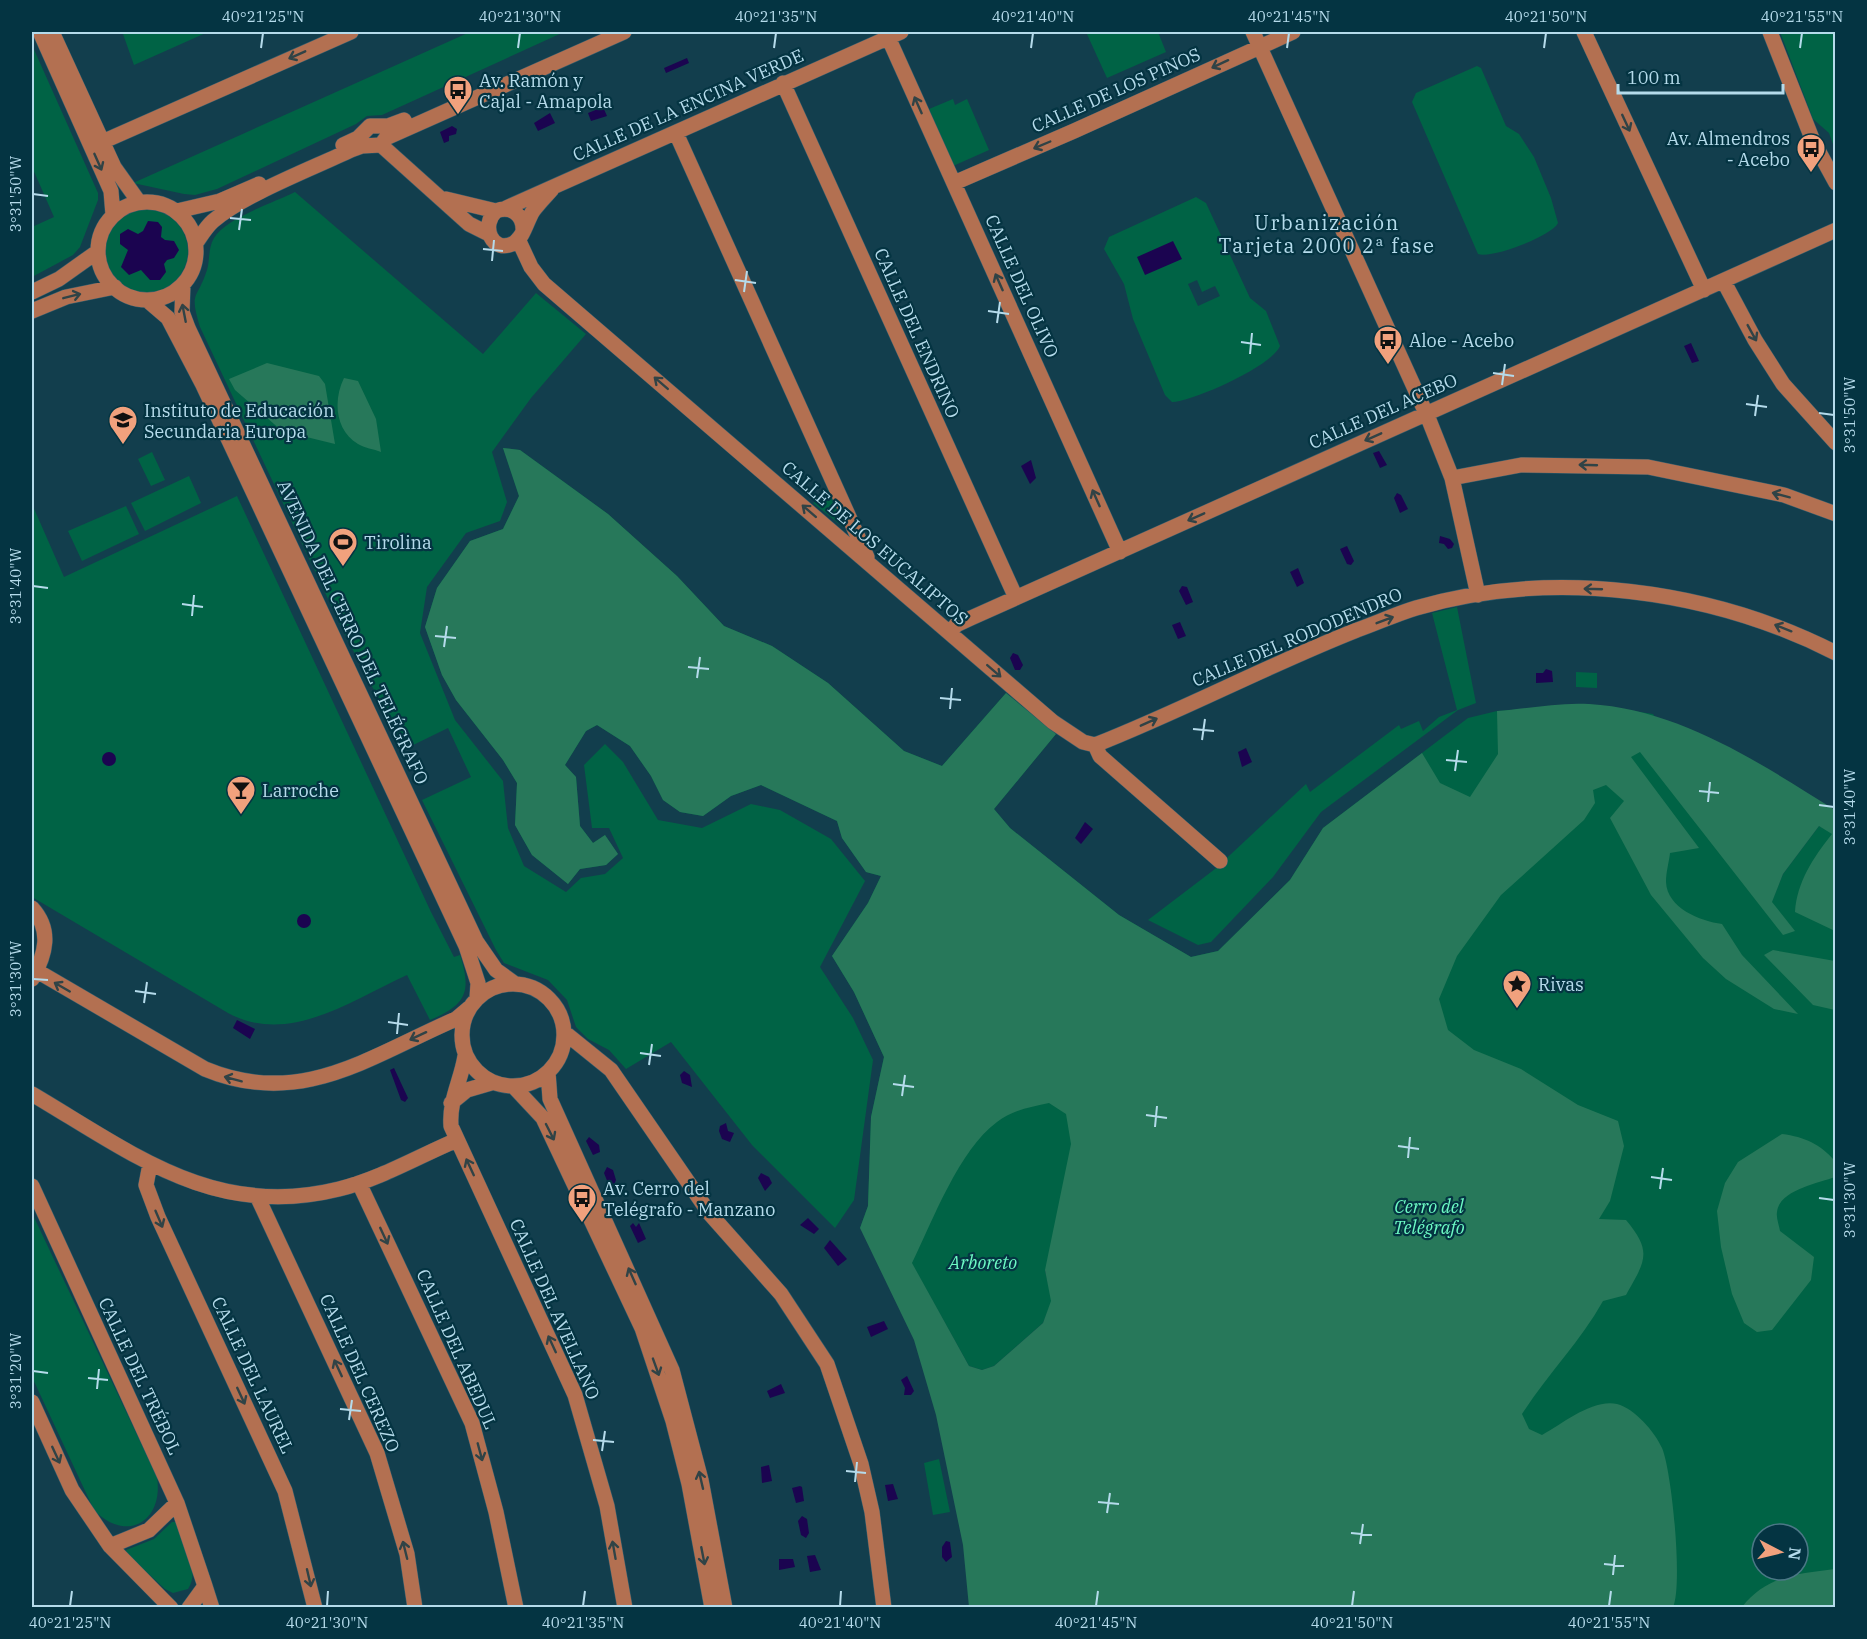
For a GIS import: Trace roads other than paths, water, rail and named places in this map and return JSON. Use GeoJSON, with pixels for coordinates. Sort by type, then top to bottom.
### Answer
{"type":"FeatureCollection","features":[{"type":"Feature","properties":{"kind":"street"},"geometry":{"type":"LineString","coordinates":[[40,32],[111,191],[112,215]]}},
{"type":"Feature","properties":{"kind":"street"},"geometry":{"type":"LineString","coordinates":[[52,32],[114,167],[140,202]]}},
{"type":"Feature","properties":{"kind":"street"},"geometry":{"type":"LineString","coordinates":[[102,142],[351,32]]}},
{"type":"Feature","properties":{"kind":"street"},"geometry":{"type":"LineString","coordinates":[[196,243],[210,223],[224,212],[351,150],[399,122],[592,37],[624,32]]}},
{"type":"Feature","properties":{"kind":"street"},"geometry":{"type":"LineString","coordinates":[[1253,32],[1427,413],[1452,478],[1478,595]]}},
{"type":"Feature","properties":{"kind":"street","name":"CALLE DE LOS PINOS"},"geometry":{"type":"LineString","coordinates":[[954,183],[1293,32]]}},
{"type":"Feature","properties":{"kind":"street"},"geometry":{"type":"LineString","coordinates":[[1584,32],[1704,290]]}},
{"type":"Feature","properties":{"kind":"street"},"geometry":{"type":"LineString","coordinates":[[1770,32],[1813,141],[1836,183]]}},
{"type":"Feature","properties":{"kind":"street","name":"CALLE DE LA ENCINA VERDE"},"geometry":{"type":"LineString","coordinates":[[501,210],[894,34]]}},
{"type":"Feature","properties":{"kind":"street","name":"CALLE DEL OLIVO"},"geometry":{"type":"LineString","coordinates":[[894,34],[954,183],[1120,552]]}},
{"type":"Feature","properties":{"kind":"street","name":"CALLE DEL ENDRINO"},"geometry":{"type":"LineString","coordinates":[[783,83],[1016,598]]}},
{"type":"Feature","properties":{"kind":"street"},"geometry":{"type":"LineString","coordinates":[[676,133],[869,562]]}},
{"type":"Feature","properties":{"kind":"street"},"geometry":{"type":"LineString","coordinates":[[376,137],[469,224],[487,232],[495,242],[507,245],[520,235],[521,218],[512,210],[501,210],[442,197]]}},
{"type":"Feature","properties":{"kind":"street"},"geometry":{"type":"LineString","coordinates":[[177,211],[220,201],[348,144],[376,137]]}},
{"type":"Feature","properties":{"kind":"street","name":"CALLE DE LA ENCINA VERDE"},"geometry":{"type":"LineString","coordinates":[[520,235],[533,211],[556,185]]}},
{"type":"Feature","properties":{"kind":"street"},"geometry":{"type":"LineString","coordinates":[[140,202],[159,203],[177,211],[192,231],[196,243],[194,265],[183,284],[173,293],[147,300],[136,298],[115,287],[104,273],[97,252],[104,227],[112,215],[140,202]]}},
{"type":"Feature","properties":{"kind":"street"},"geometry":{"type":"LineString","coordinates":[[487,232],[489,217],[501,210]]}},
{"type":"Feature","properties":{"kind":"street","name":"CALLE DEL ACEBO"},"geometry":{"type":"LineString","coordinates":[[950,633],[956,625],[1836,230]]}},
{"type":"Feature","properties":{"kind":"street","name":"CALLE DE LOS EUCALIPTOS"},"geometry":{"type":"LineString","coordinates":[[520,235],[531,267],[544,284],[842,538],[1053,722],[1083,742],[1095,745],[1100,756],[1220,861]]}},
{"type":"Feature","properties":{"kind":"street"},"geometry":{"type":"LineString","coordinates":[[32,292],[59,279],[97,252]]}},
{"type":"Feature","properties":{"kind":"street"},"geometry":{"type":"LineString","coordinates":[[1724,282],[1755,340],[1783,384],[1836,443]]}},
{"type":"Feature","properties":{"kind":"street","name":"AVENIDA DEL CERRO DEL TELÉGRAFO"},"geometry":{"type":"LineString","coordinates":[[183,284],[182,312],[188,328],[476,941],[496,970],[514,983]]}},
{"type":"Feature","properties":{"kind":"street"},"geometry":{"type":"LineString","coordinates":[[32,311],[66,297],[115,287]]}},
{"type":"Feature","properties":{"kind":"street","name":"AVENIDA DEL CERRO DEL TELÉGRAFO"},"geometry":{"type":"LineString","coordinates":[[147,300],[168,318],[203,385],[466,946],[478,983],[473,1003]]}},
{"type":"Feature","properties":{"kind":"street"},"geometry":{"type":"LineString","coordinates":[[1452,478],[1521,465],[1648,468],[1784,495],[1836,514]]}},
{"type":"Feature","properties":{"kind":"street"},"geometry":{"type":"LineString","coordinates":[[842,538],[848,536],[854,525]]}},
{"type":"Feature","properties":{"kind":"street","name":"CALLE DEL RODODENDRO"},"geometry":{"type":"LineString","coordinates":[[1095,745],[1322,644],[1416,608],[1478,595],[1560,588],[1607,590],[1684,599],[1777,626],[1836,653]]}},
{"type":"Feature","properties":{"kind":"street"},"geometry":{"type":"LineString","coordinates":[[32,908],[46,933],[44,952],[34,975],[205,1069],[231,1080],[286,1085],[315,1081],[342,1072],[456,1019],[473,1003],[500,985],[514,983],[533,987],[549,998],[560,1014],[564,1032],[558,1060],[548,1072],[532,1083],[514,1087],[491,1083],[467,1090],[451,1103]]}},
{"type":"Feature","properties":{"kind":"street"},"geometry":{"type":"LineString","coordinates":[[473,1003],[462,1025],[461,1042],[471,1066],[491,1083]]}},
{"type":"Feature","properties":{"kind":"street"},"geometry":{"type":"LineString","coordinates":[[564,1032],[603,1062],[655,1131],[710,1214],[781,1294],[827,1364],[861,1464],[872,1512],[884,1608]]}},
{"type":"Feature","properties":{"kind":"street","name":"CALLE DEL AVELLANO"},"geometry":{"type":"LineString","coordinates":[[465,1056],[463,1073],[451,1103],[451,1126],[575,1395],[607,1506],[625,1608]]}},
{"type":"Feature","properties":{"kind":"street"},"geometry":{"type":"LineString","coordinates":[[558,1060],[577,1056],[603,1062]]}},
{"type":"Feature","properties":{"kind":"street"},"geometry":{"type":"LineString","coordinates":[[548,1072],[550,1099],[672,1370],[701,1480],[725,1608]]}},
{"type":"Feature","properties":{"kind":"street"},"geometry":{"type":"LineString","coordinates":[[514,1087],[543,1118],[642,1328],[673,1420],[689,1484],[712,1608]]}},
{"type":"Feature","properties":{"kind":"street"},"geometry":{"type":"LineString","coordinates":[[32,1094],[150,1164],[199,1185],[257,1196],[307,1195],[359,1183],[457,1140]]}},
{"type":"Feature","properties":{"kind":"street","name":"CALLE DEL LAUREL"},"geometry":{"type":"LineString","coordinates":[[150,1164],[146,1185],[154,1207],[285,1491],[315,1608]]}},
{"type":"Feature","properties":{"kind":"street","name":"CALLE DEL ABEDUL"},"geometry":{"type":"LineString","coordinates":[[359,1183],[472,1423],[499,1521],[516,1608]]}},
{"type":"Feature","properties":{"kind":"street","name":"CALLE DEL TRÉBOL"},"geometry":{"type":"LineString","coordinates":[[32,1186],[177,1503],[212,1608]]}},
{"type":"Feature","properties":{"kind":"street","name":"CALLE DEL CEREZO"},"geometry":{"type":"LineString","coordinates":[[257,1196],[377,1453],[407,1554],[415,1608]]}},
{"type":"Feature","properties":{"kind":"street"},"geometry":{"type":"LineString","coordinates":[[32,1402],[72,1490],[110,1546],[171,1608]]}},
{"type":"Feature","properties":{"kind":"street"},"geometry":{"type":"LineString","coordinates":[[110,1546],[149,1530],[177,1503]]}},
{"type":"Feature","properties":{"kind":"street"},"geometry":{"type":"LineString","coordinates":[[189,1608],[205,1586]]}},
{"type":"Feature","properties":{"kind":"place","name":"Av. Ramón y Cajal - Amapola"},"geometry":{"type":"Point","coordinates":[458,116]}},
{"type":"Feature","properties":{"kind":"place","name":"Av. Almendros - Acebo"},"geometry":{"type":"Point","coordinates":[1811,174]}},
{"type":"Feature","properties":{"kind":"place","name":"Aloe - Acebo"},"geometry":{"type":"Point","coordinates":[1388,366]}},
{"type":"Feature","properties":{"kind":"place","name":"Instituto de Educación Secundaria Europa"},"geometry":{"type":"Point","coordinates":[123,446]}},
{"type":"Feature","properties":{"kind":"place","name":"Tirolina"},"geometry":{"type":"Point","coordinates":[343,568]}},
{"type":"Feature","properties":{"kind":"place","name":"Larroche"},"geometry":{"type":"Point","coordinates":[241,816]}},
{"type":"Feature","properties":{"kind":"place","name":"Rivas"},"geometry":{"type":"Point","coordinates":[1517,1010]}},
{"type":"Feature","properties":{"kind":"place","name":"Av. Cerro del Telégrafo - Manzano"},"geometry":{"type":"Point","coordinates":[582,1224]}},
{"type":"Feature","properties":{"kind":"district","name":"Urbanización Tarjeta 2000 2ª fase"},"geometry":{"type":"Point","coordinates":[1327,234]}},
{"type":"Feature","properties":{"kind":"park label","name":"Cerro del Telégrafo"},"geometry":{"type":"Point","coordinates":[1429,1216]}},
{"type":"Feature","properties":{"kind":"park label","name":"Arboreto"},"geometry":{"type":"Point","coordinates":[983,1262]}}]}
